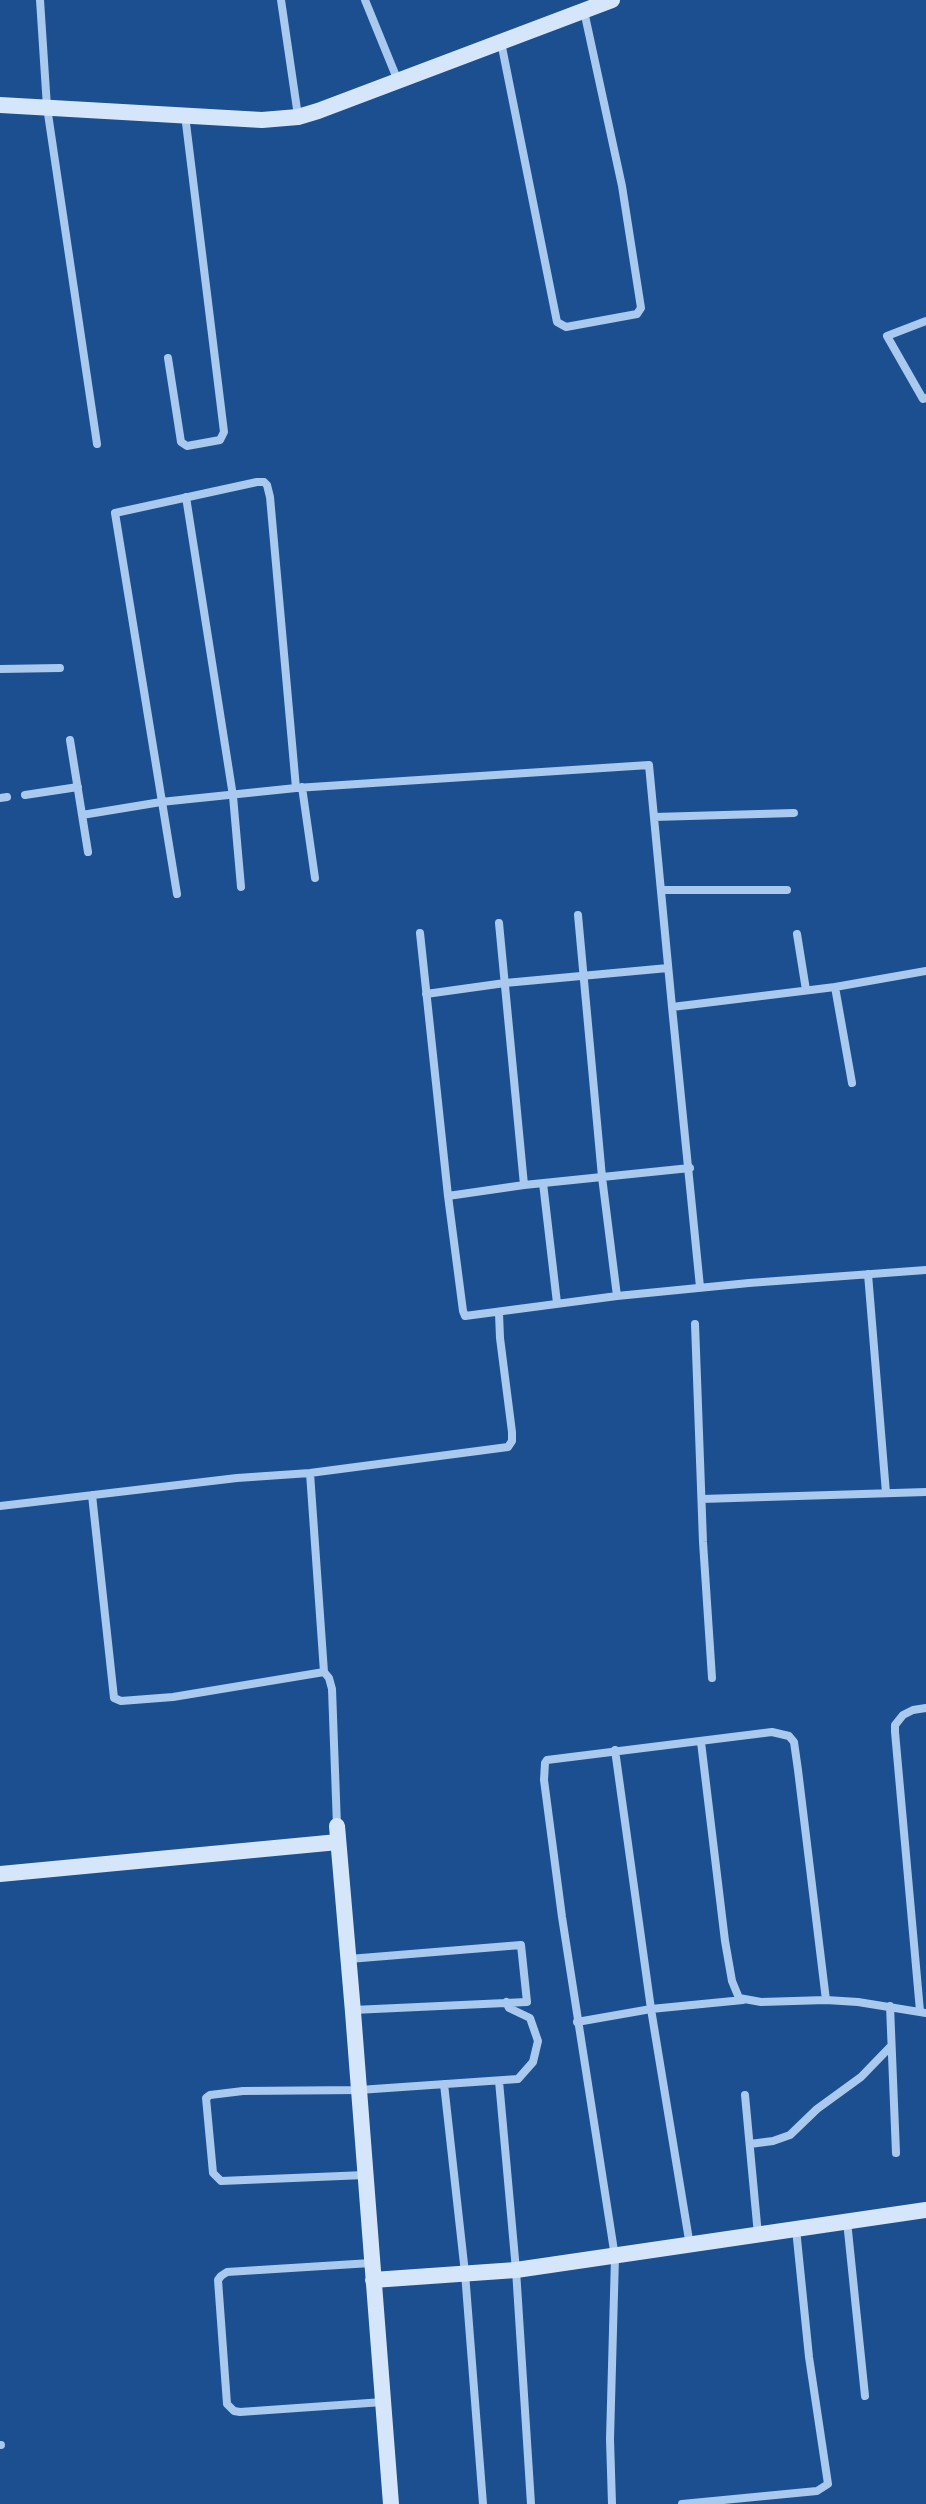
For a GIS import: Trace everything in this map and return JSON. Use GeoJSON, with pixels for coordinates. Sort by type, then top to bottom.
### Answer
{"type":"FeatureCollection","features":[{"type":"Feature","properties":{"kind":"street"},"geometry":{"type":"LineString","coordinates":[[40,0],[47,107],[97,444]]}},
{"type":"Feature","properties":{"kind":"street"},"geometry":{"type":"LineString","coordinates":[[281,0],[298,117]]}},
{"type":"Feature","properties":{"kind":"street"},"geometry":{"type":"LineString","coordinates":[[365,0],[398,82]]}},
{"type":"Feature","properties":{"kind":"street"},"geometry":{"type":"LineString","coordinates":[[0,105],[262,120],[298,117],[612,0]]}},
{"type":"Feature","properties":{"kind":"street"},"geometry":{"type":"LineString","coordinates":[[501,41],[557,322],[566,327],[637,314],[641,308],[615,147],[584,10]]}},
{"type":"Feature","properties":{"kind":"street"},"geometry":{"type":"LineString","coordinates":[[168,358],[181,442],[187,446],[220,440],[224,432],[185,115]]}},
{"type":"Feature","properties":{"kind":"street"},"geometry":{"type":"LineString","coordinates":[[926,321],[887,336],[923,399],[926,398]]}},
{"type":"Feature","properties":{"kind":"street"},"geometry":{"type":"LineString","coordinates":[[177,894],[114,516],[119,510],[257,482],[267,485],[270,497],[299,788],[315,878]]}},
{"type":"Feature","properties":{"kind":"street"},"geometry":{"type":"LineString","coordinates":[[186,497],[233,796],[241,887]]}},
{"type":"Feature","properties":{"kind":"street"},"geometry":{"type":"LineString","coordinates":[[0,669],[60,668]]}},
{"type":"Feature","properties":{"kind":"street"},"geometry":{"type":"LineString","coordinates":[[70,740],[88,852]]}},
{"type":"Feature","properties":{"kind":"street"},"geometry":{"type":"LineString","coordinates":[[82,815],[161,802],[299,788],[649,765],[700,1287]]}},
{"type":"Feature","properties":{"kind":"street"},"geometry":{"type":"LineString","coordinates":[[25,795],[78,787]]}},
{"type":"Feature","properties":{"kind":"street"},"geometry":{"type":"LineString","coordinates":[[654,817],[794,813]]}},
{"type":"Feature","properties":{"kind":"street"},"geometry":{"type":"LineString","coordinates":[[662,890],[787,890]]}},
{"type":"Feature","properties":{"kind":"street"},"geometry":{"type":"LineString","coordinates":[[578,915],[602,1177],[617,1296]]}},
{"type":"Feature","properties":{"kind":"street"},"geometry":{"type":"LineString","coordinates":[[499,923],[524,1185]]}},
{"type":"Feature","properties":{"kind":"street"},"geometry":{"type":"LineString","coordinates":[[420,933],[448,1196],[465,1316],[700,1287],[926,1270]]}},
{"type":"Feature","properties":{"kind":"street"},"geometry":{"type":"LineString","coordinates":[[797,934],[806,990]]}},
{"type":"Feature","properties":{"kind":"street"},"geometry":{"type":"LineString","coordinates":[[426,994],[505,983],[668,968]]}},
{"type":"Feature","properties":{"kind":"street"},"geometry":{"type":"LineString","coordinates":[[672,1007],[835,987],[926,971]]}},
{"type":"Feature","properties":{"kind":"street"},"geometry":{"type":"LineString","coordinates":[[835,987],[852,1083]]}},
{"type":"Feature","properties":{"kind":"street"},"geometry":{"type":"LineString","coordinates":[[448,1196],[690,1168]]}},
{"type":"Feature","properties":{"kind":"street"},"geometry":{"type":"LineString","coordinates":[[543,1183],[557,1303]]}},
{"type":"Feature","properties":{"kind":"street"},"geometry":{"type":"LineString","coordinates":[[868,1274],[886,1493]]}},
{"type":"Feature","properties":{"kind":"street"},"geometry":{"type":"LineString","coordinates":[[0,1506],[237,1478],[310,1473],[508,1447],[512,1432],[499,1313]]}},
{"type":"Feature","properties":{"kind":"street"},"geometry":{"type":"LineString","coordinates":[[695,1324],[712,1678]]}},
{"type":"Feature","properties":{"kind":"street"},"geometry":{"type":"LineString","coordinates":[[310,1473],[324,1672],[332,1689],[338,1834],[391,2504]]}},
{"type":"Feature","properties":{"kind":"street"},"geometry":{"type":"LineString","coordinates":[[702,1499],[926,1492]]}},
{"type":"Feature","properties":{"kind":"street"},"geometry":{"type":"LineString","coordinates":[[92,1495],[114,1698],[121,1701],[173,1697],[324,1672]]}},
{"type":"Feature","properties":{"kind":"street"},"geometry":{"type":"LineString","coordinates":[[577,2022],[651,2009],[744,2000],[826,2000],[923,2012],[895,1732],[903,1715],[926,1708]]}},
{"type":"Feature","properties":{"kind":"street"},"geometry":{"type":"LineString","coordinates":[[612,2504],[610,2439],[615,2257],[577,2022],[544,1780],[545,1763],[551,1757],[772,1732],[785,1734],[794,1742],[826,2000]]}},
{"type":"Feature","properties":{"kind":"street"},"geometry":{"type":"LineString","coordinates":[[701,1742],[725,1941],[736,1994],[744,2000]]}},
{"type":"Feature","properties":{"kind":"street"},"geometry":{"type":"LineString","coordinates":[[615,1750],[651,2009],[690,2246]]}},
{"type":"Feature","properties":{"kind":"street"},"geometry":{"type":"LineString","coordinates":[[0,1874],[338,1834]]}},
{"type":"Feature","properties":{"kind":"street"},"geometry":{"type":"LineString","coordinates":[[348,1959],[521,1945],[527,2002],[353,2010]]}},
{"type":"Feature","properties":{"kind":"street"},"geometry":{"type":"LineString","coordinates":[[365,2175],[221,2181],[213,2173],[206,2098],[243,2091],[359,2090],[518,2079],[533,2062],[538,2041],[530,2018],[509,2008],[506,2002]]}},
{"type":"Feature","properties":{"kind":"street"},"geometry":{"type":"LineString","coordinates":[[890,2006],[896,2153]]}},
{"type":"Feature","properties":{"kind":"street"},"geometry":{"type":"LineString","coordinates":[[750,2144],[790,2135],[817,2109],[861,2077],[891,2046]]}},
{"type":"Feature","properties":{"kind":"street"},"geometry":{"type":"LineString","coordinates":[[499,2081],[516,2270],[531,2504]]}},
{"type":"Feature","properties":{"kind":"street"},"geometry":{"type":"LineString","coordinates":[[444,2084],[465,2273],[483,2504]]}},
{"type":"Feature","properties":{"kind":"street"},"geometry":{"type":"LineString","coordinates":[[745,2095],[758,2236]]}},
{"type":"Feature","properties":{"kind":"street"},"geometry":{"type":"LineString","coordinates":[[383,2402],[234,2411],[227,2404],[218,2280],[221,2276],[227,2272],[465,2273],[516,2270],[926,2210]]}},
{"type":"Feature","properties":{"kind":"street"},"geometry":{"type":"LineString","coordinates":[[846,2220],[865,2396]]}},
{"type":"Feature","properties":{"kind":"street"},"geometry":{"type":"LineString","coordinates":[[682,2504],[817,2491],[828,2484],[809,2357],[796,2229]]}}]}
